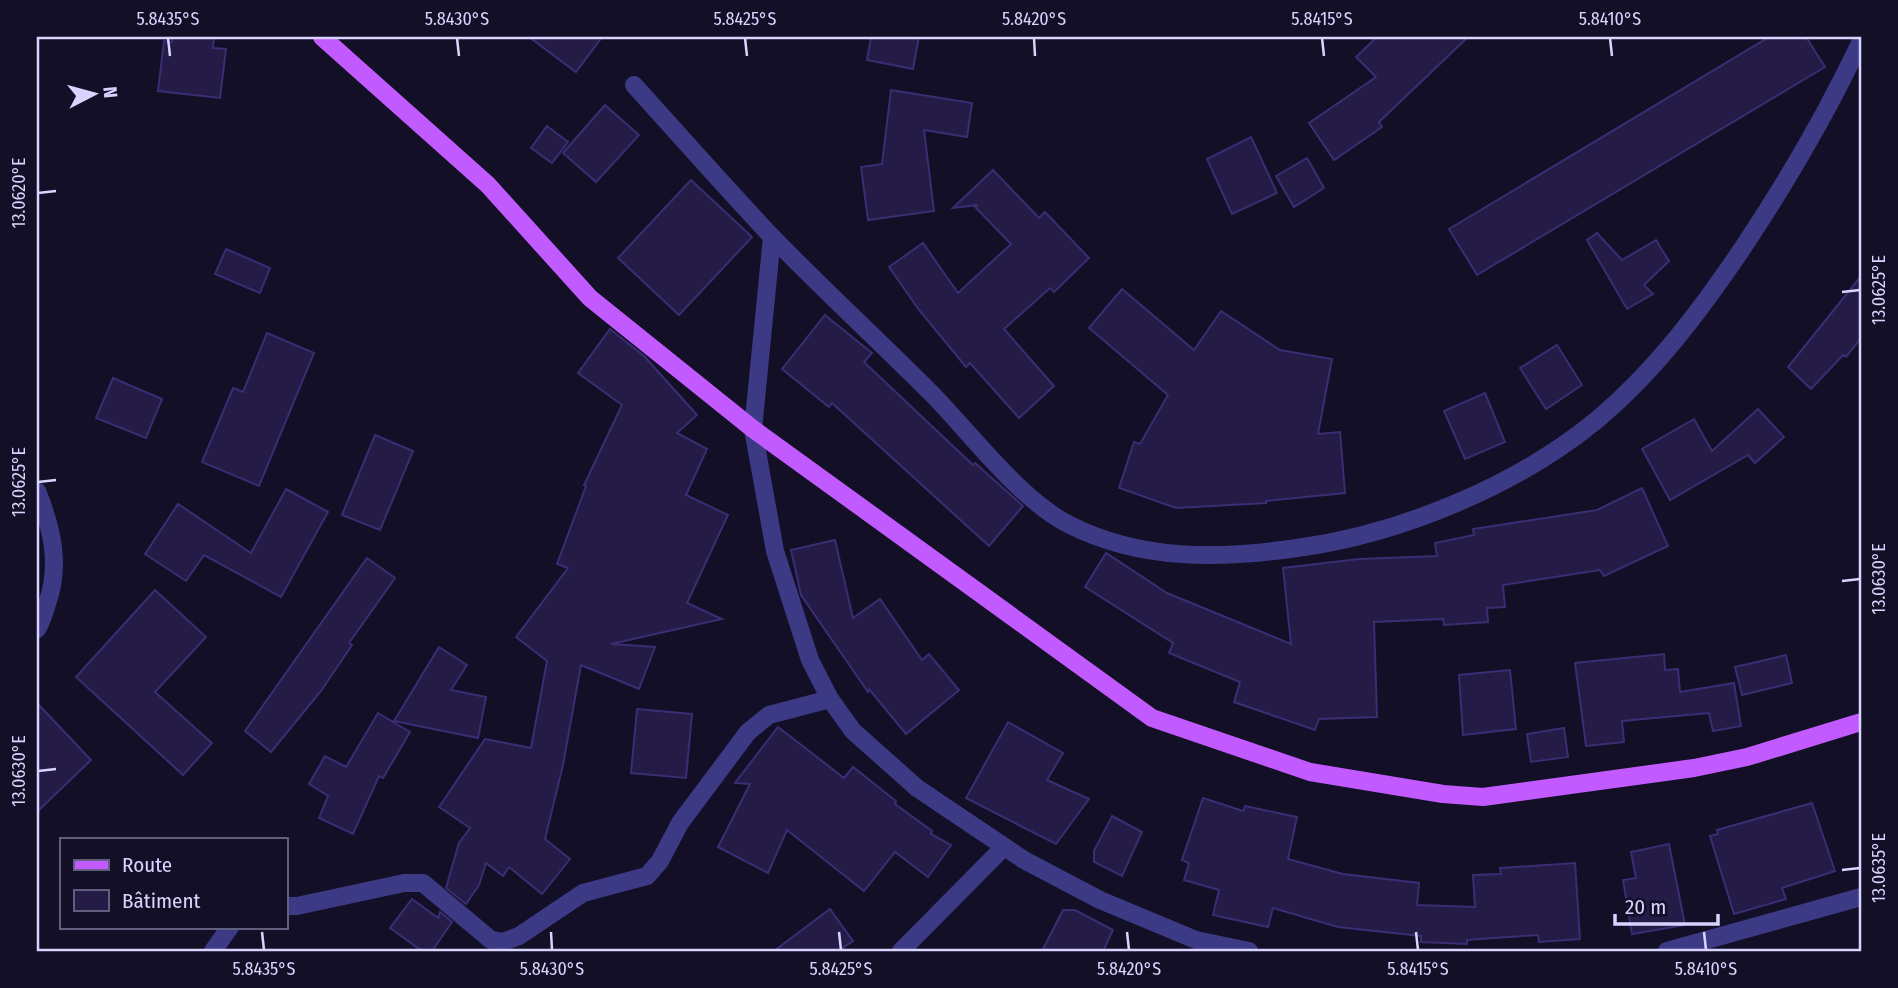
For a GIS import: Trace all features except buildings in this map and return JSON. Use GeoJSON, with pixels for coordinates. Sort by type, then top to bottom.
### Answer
{"type":"FeatureCollection","features":[{"type":"Feature","properties":{"kind":"main road"},"geometry":{"type":"LineString","coordinates":[[322,37],[488,185],[590,298],[753,429],[1152,718],[1310,772],[1443,794],[1483,797],[1693,768],[1746,757],[1861,722]]}},
{"type":"Feature","properties":{"kind":"street"},"geometry":{"type":"LineString","coordinates":[[634,85],[772,237],[932,394],[1034,503],[1069,525],[1123,546],[1182,555],[1246,555],[1325,544],[1390,527],[1461,500],[1533,465],[1597,419],[1658,362],[1713,291],[1780,191],[1861,41]]}},
{"type":"Feature","properties":{"kind":"street"},"geometry":{"type":"LineString","coordinates":[[772,237],[753,429],[775,551],[810,660],[830,699],[852,731],[917,788],[1024,860],[1112,905],[1196,940],[1249,951]]}},
{"type":"Feature","properties":{"kind":"street"},"geometry":{"type":"LineString","coordinates":[[37,491],[48,517],[56,559],[50,595],[37,629]]}},
{"type":"Feature","properties":{"kind":"street"},"geometry":{"type":"LineString","coordinates":[[287,906],[404,883],[423,883],[491,940],[503,942],[519,936],[583,892],[647,876],[660,862],[680,823],[748,732],[769,715],[830,699]]}},
{"type":"Feature","properties":{"kind":"street"},"geometry":{"type":"LineString","coordinates":[[901,951],[1004,847]]}},
{"type":"Feature","properties":{"kind":"street"},"geometry":{"type":"LineString","coordinates":[[1667,951],[1861,897]]}},
{"type":"Feature","properties":{"kind":"street"},"geometry":{"type":"LineString","coordinates":[[213,951],[229,928]]}}]}
